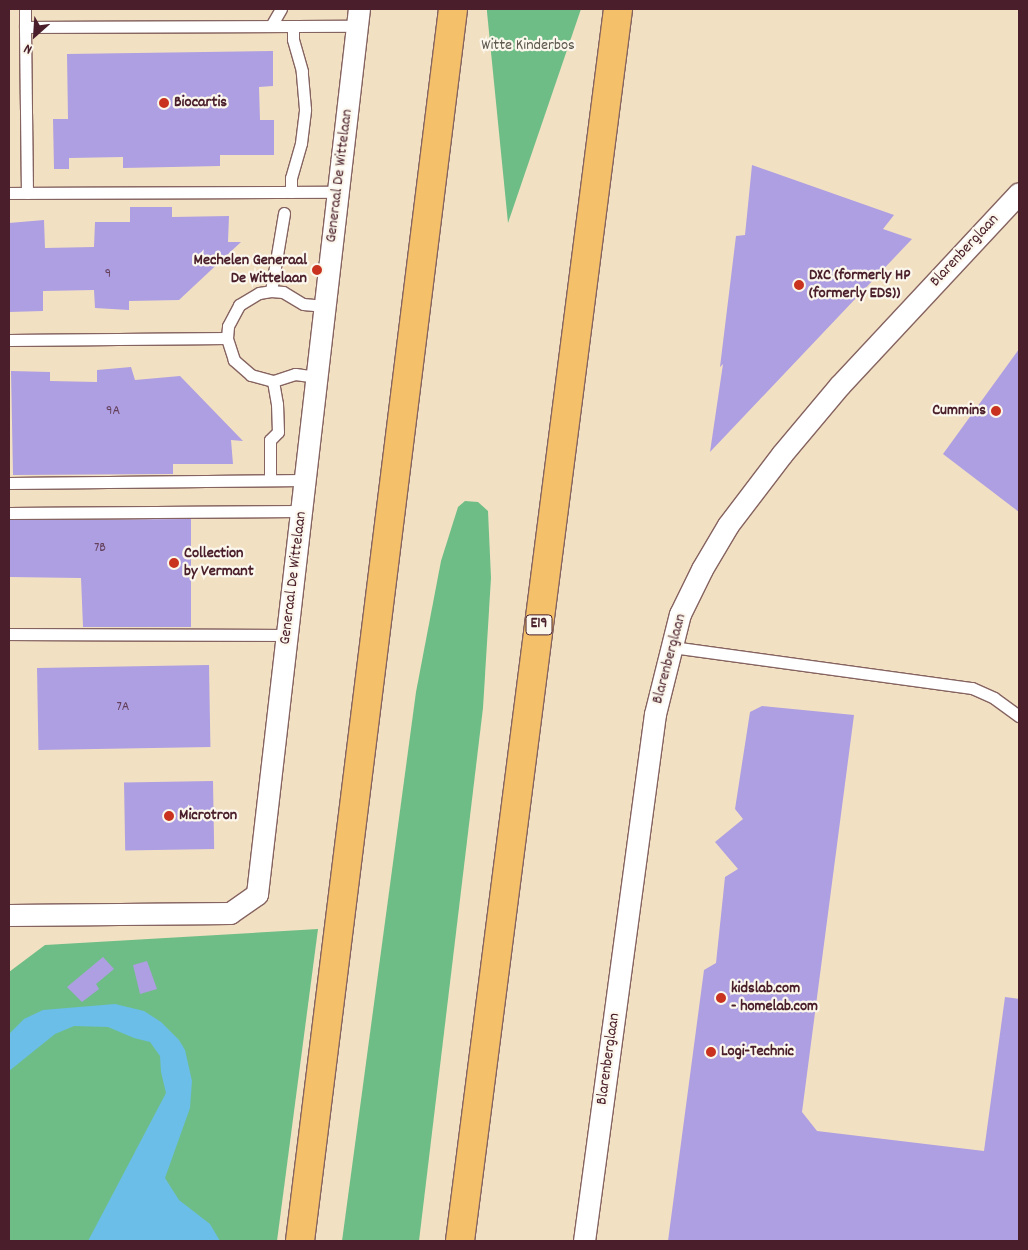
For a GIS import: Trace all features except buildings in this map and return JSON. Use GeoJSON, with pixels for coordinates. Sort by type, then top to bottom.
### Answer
{"type":"FeatureCollection","features":[{"type":"Feature","properties":{"kind":"highway"},"geometry":{"type":"LineString","coordinates":[[300,1241],[453,9]]}},
{"type":"Feature","properties":{"kind":"highway","name":"E19"},"geometry":{"type":"LineString","coordinates":[[460,1241],[618,9]]}},
{"type":"Feature","properties":{"kind":"street","name":"Generaal De Wittelaan"},"geometry":{"type":"LineString","coordinates":[[9,915],[230,913],[257,894],[358,18]]}},
{"type":"Feature","properties":{"kind":"street","name":"Blarenberglaan"},"geometry":{"type":"LineString","coordinates":[[584,1241],[655,714],[680,614],[702,569],[728,525],[782,454],[840,385],[1019,193]]}},
{"type":"Feature","properties":{"kind":"lane"},"geometry":{"type":"LineString","coordinates":[[25,9],[26,193]]}},
{"type":"Feature","properties":{"kind":"lane"},"geometry":{"type":"LineString","coordinates":[[271,26],[281,9]]}},
{"type":"Feature","properties":{"kind":"lane"},"geometry":{"type":"LineString","coordinates":[[26,27],[293,26],[358,18]]}},
{"type":"Feature","properties":{"kind":"lane"},"geometry":{"type":"LineString","coordinates":[[291,192],[291,178],[301,143],[305,109],[302,71],[293,39],[293,26]]}},
{"type":"Feature","properties":{"kind":"lane"},"geometry":{"type":"LineString","coordinates":[[9,193],[338,192]]}},
{"type":"Feature","properties":{"kind":"lane"},"geometry":{"type":"LineString","coordinates":[[271,291],[284,213]]}},
{"type":"Feature","properties":{"kind":"lane"},"geometry":{"type":"LineString","coordinates":[[317,377],[295,374],[273,381],[250,376],[234,360],[227,338],[230,320],[239,305],[248,297],[271,291],[294,296],[303,304],[325,306]]}},
{"type":"Feature","properties":{"kind":"lane"},"geometry":{"type":"LineString","coordinates":[[9,340],[227,338]]}},
{"type":"Feature","properties":{"kind":"lane"},"geometry":{"type":"LineString","coordinates":[[270,480],[270,440],[278,432],[277,404],[273,381]]}},
{"type":"Feature","properties":{"kind":"lane"},"geometry":{"type":"LineString","coordinates":[[9,483],[305,480]]}},
{"type":"Feature","properties":{"kind":"lane"},"geometry":{"type":"LineString","coordinates":[[9,513],[302,511]]}},
{"type":"Feature","properties":{"kind":"lane"},"geometry":{"type":"LineString","coordinates":[[9,634],[287,635]]}},
{"type":"Feature","properties":{"kind":"lane"},"geometry":{"type":"LineString","coordinates":[[672,647],[972,688],[994,698],[1019,716]]}},
{"type":"Feature","properties":{"kind":"green space","name":"Witte Kinderbos"},"geometry":{"type":"Polygon","coordinates":[[[487,9],[581,9],[508,223],[487,12],[487,9]]]}},
{"type":"Feature","properties":{"kind":"green space"},"geometry":{"type":"Polygon","coordinates":[[[465,501],[478,502],[488,511],[491,578],[483,708],[419,1241],[342,1241],[416,692],[441,561],[458,507],[465,501]]]}},
{"type":"Feature","properties":{"kind":"green space"},"geometry":{"type":"Polygon","coordinates":[[[318,929],[277,1241],[9,1241],[9,972],[45,945],[318,929]]]}},
{"type":"Feature","properties":{"kind":"water"},"geometry":{"type":"Polygon","coordinates":[[[115,1004],[144,1011],[161,1022],[179,1040],[185,1050],[192,1081],[190,1108],[165,1178],[179,1200],[210,1224],[220,1241],[88,1241],[166,1093],[161,1072],[160,1056],[150,1042],[134,1038],[108,1027],[74,1026],[55,1034],[9,1071],[9,1034],[24,1019],[43,1010],[115,1004]]]}},
{"type":"Feature","properties":{"kind":"place","name":"Biocartis"},"geometry":{"type":"Point","coordinates":[164,103]}},
{"type":"Feature","properties":{"kind":"place","name":"Mechelen Generaal De Wittelaan"},"geometry":{"type":"Point","coordinates":[317,270]}},
{"type":"Feature","properties":{"kind":"place","name":"DXC (formerly HP (formerly EDS))"},"geometry":{"type":"Point","coordinates":[799,285]}},
{"type":"Feature","properties":{"kind":"place","name":"Cummins"},"geometry":{"type":"Point","coordinates":[996,411]}},
{"type":"Feature","properties":{"kind":"place","name":"Collection by Vermant"},"geometry":{"type":"Point","coordinates":[174,563]}},
{"type":"Feature","properties":{"kind":"place","name":"Microtron"},"geometry":{"type":"Point","coordinates":[169,816]}},
{"type":"Feature","properties":{"kind":"place","name":"kidslab.com - homelab.com"},"geometry":{"type":"Point","coordinates":[721,998]}},
{"type":"Feature","properties":{"kind":"place","name":"Logi-Technic"},"geometry":{"type":"Point","coordinates":[711,1052]}}]}
